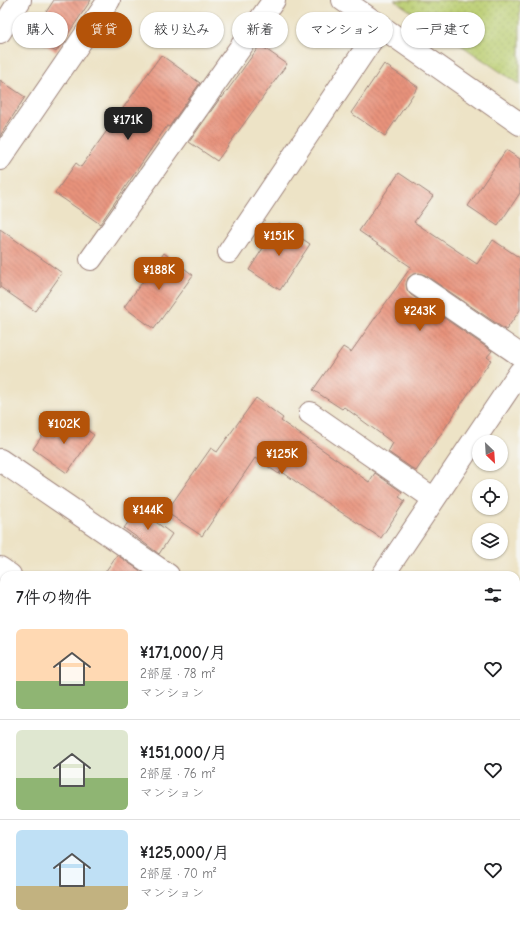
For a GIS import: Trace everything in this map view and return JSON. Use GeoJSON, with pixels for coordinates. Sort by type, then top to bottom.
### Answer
{"type":"FeatureCollection","features":[{"type":"Feature","properties":{"kind":"street"},"geometry":{"type":"LineString","coordinates":[[0,32],[20,0]]}},
{"type":"Feature","properties":{"kind":"street"},"geometry":{"type":"LineString","coordinates":[[0,159],[109,0]]}},
{"type":"Feature","properties":{"kind":"street"},"geometry":{"type":"LineString","coordinates":[[91,258],[274,0]]}},
{"type":"Feature","properties":{"kind":"street"},"geometry":{"type":"LineString","coordinates":[[343,0],[360,12]]}},
{"type":"Feature","properties":{"kind":"street"},"geometry":{"type":"LineString","coordinates":[[393,35],[520,124]]}},
{"type":"Feature","properties":{"kind":"street"},"geometry":{"type":"LineString","coordinates":[[229,252],[365,48]]}},
{"type":"Feature","properties":{"kind":"street"},"geometry":{"type":"LineString","coordinates":[[418,285],[520,355]]}},
{"type":"Feature","properties":{"kind":"street"},"geometry":{"type":"LineString","coordinates":[[386,571],[520,372]]}},
{"type":"Feature","properties":{"kind":"street"},"geometry":{"type":"LineString","coordinates":[[310,413],[434,499]]}},
{"type":"Feature","properties":{"kind":"street"},"geometry":{"type":"LineString","coordinates":[[0,460],[162,571]]}},
{"type":"Feature","properties":{"kind":"green space"},"geometry":{"type":"Polygon","coordinates":[[[394,0],[520,0],[520,85],[465,48],[485,48],[485,12],[412,12],[394,0]]]}},
{"type":"Feature","properties":{"kind":"building"},"geometry":{"type":"Polygon","coordinates":[[[54,0],[91,0],[83,12],[76,12],[76,22],[68,34],[68,12],[46,12],[54,0]]]}},
{"type":"Feature","properties":{"kind":"building"},"geometry":{"type":"Polygon","coordinates":[[[50,48],[59,48],[56,52],[50,48]]]}},
{"type":"Feature","properties":{"kind":"building"},"geometry":{"type":"Polygon","coordinates":[[[258,48],[264,48],[287,64],[217,161],[189,142],[221,97],[222,98],[258,48]]]}},
{"type":"Feature","properties":{"kind":"building"},"geometry":{"type":"Polygon","coordinates":[[[161,55],[200,83],[169,127],[167,126],[100,224],[55,193],[76,163],[81,167],[161,55]]]}},
{"type":"Feature","properties":{"kind":"building"},"geometry":{"type":"Polygon","coordinates":[[[384,64],[418,87],[385,136],[351,113],[384,64]]]}},
{"type":"Feature","properties":{"kind":"building"},"geometry":{"type":"Polygon","coordinates":[[[0,80],[25,97],[0,136],[0,80]]]}},
{"type":"Feature","properties":{"kind":"building"},"geometry":{"type":"Polygon","coordinates":[[[506,150],[520,159],[520,193],[498,226],[468,206],[506,150]]]}},
{"type":"Feature","properties":{"kind":"building"},"geometry":{"type":"Polygon","coordinates":[[[399,173],[433,196],[414,222],[477,264],[493,240],[520,258],[520,310],[506,330],[425,275],[419,273],[413,274],[408,278],[406,284],[407,290],[411,295],[492,351],[487,357],[491,360],[416,471],[388,452],[393,443],[344,407],[342,409],[313,390],[343,347],[351,352],[411,267],[359,231],[399,173]]]}},
{"type":"Feature","properties":{"kind":"building"},"geometry":{"type":"Polygon","coordinates":[[[279,223],[310,244],[280,290],[249,270],[279,223]]]}},
{"type":"Feature","properties":{"kind":"building"},"geometry":{"type":"Polygon","coordinates":[[[0,229],[62,273],[35,311],[0,287],[0,229]]]}},
{"type":"Feature","properties":{"kind":"building"},"geometry":{"type":"Polygon","coordinates":[[[164,253],[193,275],[154,329],[124,307],[164,253]]]}},
{"type":"Feature","properties":{"kind":"building"},"geometry":{"type":"Polygon","coordinates":[[[256,398],[283,418],[281,421],[369,482],[375,473],[402,492],[399,497],[405,501],[381,538],[316,496],[281,471],[279,474],[255,458],[202,536],[166,512],[211,448],[217,452],[256,398]]]}},
{"type":"Feature","properties":{"kind":"building"},"geometry":{"type":"Polygon","coordinates":[[[69,417],[94,435],[67,473],[33,449],[46,430],[56,436],[69,417]]]}},
{"type":"Feature","properties":{"kind":"building"},"geometry":{"type":"Polygon","coordinates":[[[138,509],[172,534],[159,554],[124,528],[138,509]]]}},
{"type":"Feature","properties":{"kind":"building"},"geometry":{"type":"Polygon","coordinates":[[[117,555],[141,571],[106,571],[117,555]]]}}]}
